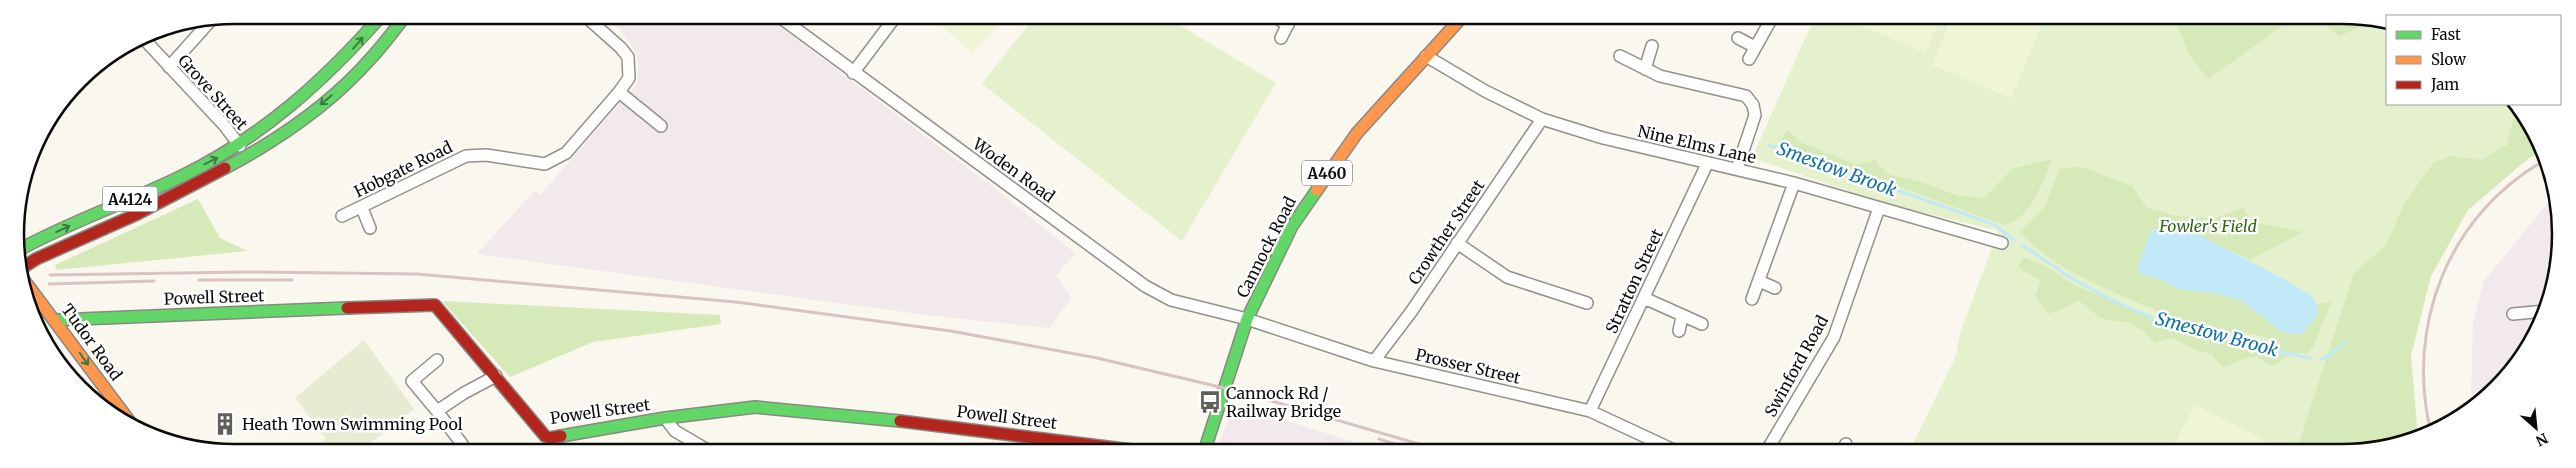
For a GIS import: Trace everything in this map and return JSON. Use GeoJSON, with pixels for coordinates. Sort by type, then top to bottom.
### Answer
{"type":"FeatureCollection","features":[{"type":"Feature","properties":{"kind":"main road","name":"A4124"},"geometry":{"type":"LineString","coordinates":[[24,247],[182,176],[240,146],[272,124],[315,86],[339,64],[374,24]]}},
{"type":"Feature","properties":{"kind":"main road","name":"A4124"},"geometry":{"type":"LineString","coordinates":[[27,265],[168,198],[248,156],[297,123],[363,68],[399,24]]}},
{"type":"Feature","properties":{"kind":"main road","name":"Cannock Road"},"geometry":{"type":"LineString","coordinates":[[1207,444],[1247,320],[1292,226],[1322,179],[1356,133],[1456,24]]}},
{"type":"Feature","properties":{"kind":"main road"},"geometry":{"type":"LineString","coordinates":[[240,146],[248,156]]}},
{"type":"Feature","properties":{"kind":"main road","name":"Tudor Road"},"geometry":{"type":"LineString","coordinates":[[31,288],[123,413]]}},
{"type":"Feature","properties":{"kind":"main road","name":"Powell Street"},"geometry":{"type":"LineString","coordinates":[[56,320],[435,305],[545,436],[550,438],[665,418],[755,406],[914,422],[1086,444]]}},
{"type":"Feature","properties":{"kind":"street","name":"Hobgate Road"},"geometry":{"type":"LineString","coordinates":[[342,216],[362,208],[451,161],[466,156],[486,155],[546,164],[566,153],[629,78],[628,57],[621,48],[594,24]]}},
{"type":"Feature","properties":{"kind":"street","name":"Woden Road"},"geometry":{"type":"LineString","coordinates":[[788,24],[1145,286],[1171,300],[1247,320]]}},
{"type":"Feature","properties":{"kind":"street"},"geometry":{"type":"LineString","coordinates":[[853,73],[890,24]]}},
{"type":"Feature","properties":{"kind":"street"},"geometry":{"type":"LineString","coordinates":[[1281,38],[1288,24]]}},
{"type":"Feature","properties":{"kind":"street"},"geometry":{"type":"LineString","coordinates":[[1749,59],[1768,24]]}},
{"type":"Feature","properties":{"kind":"street"},"geometry":{"type":"LineString","coordinates":[[169,67],[206,26]]}},
{"type":"Feature","properties":{"kind":"street"},"geometry":{"type":"LineString","coordinates":[[1738,38],[1755,47]]}},
{"type":"Feature","properties":{"kind":"street","name":"Grove Street"},"geometry":{"type":"LineString","coordinates":[[147,43],[224,125],[240,146]]}},
{"type":"Feature","properties":{"kind":"street"},"geometry":{"type":"LineString","coordinates":[[1645,69],[1652,46]]}},
{"type":"Feature","properties":{"kind":"street","name":"Nine Elms Lane"},"geometry":{"type":"LineString","coordinates":[[1426,56],[1485,91],[1542,119],[1603,138],[1794,183],[2002,243]]}},
{"type":"Feature","properties":{"kind":"street"},"geometry":{"type":"LineString","coordinates":[[1620,56],[1660,76],[1746,96],[1753,105],[1755,115],[1737,169]]}},
{"type":"Feature","properties":{"kind":"street"},"geometry":{"type":"LineString","coordinates":[[619,92],[661,126]]}},
{"type":"Feature","properties":{"kind":"street","name":"Crowther Street"},"geometry":{"type":"LineString","coordinates":[[1374,361],[1411,312],[1542,119]]}},
{"type":"Feature","properties":{"kind":"street","name":"Stratton Street"},"geometry":{"type":"LineString","coordinates":[[1590,412],[1707,164]]}},
{"type":"Feature","properties":{"kind":"street"},"geometry":{"type":"LineString","coordinates":[[1752,299],[1794,183]]}},
{"type":"Feature","properties":{"kind":"street"},"geometry":{"type":"LineString","coordinates":[[362,208],[370,228]]}},
{"type":"Feature","properties":{"kind":"street","name":"Swinford Road"},"geometry":{"type":"LineString","coordinates":[[1771,444],[1834,338],[1880,208]]}},
{"type":"Feature","properties":{"kind":"street"},"geometry":{"type":"LineString","coordinates":[[1457,243],[1507,277],[1587,303]]}},
{"type":"Feature","properties":{"kind":"street"},"geometry":{"type":"LineString","coordinates":[[1759,281],[1775,288]]}},
{"type":"Feature","properties":{"kind":"street"},"geometry":{"type":"LineString","coordinates":[[1644,298],[1702,324]]}},
{"type":"Feature","properties":{"kind":"street"},"geometry":{"type":"LineString","coordinates":[[2513,314],[2537,312]]}},
{"type":"Feature","properties":{"kind":"street"},"geometry":{"type":"LineString","coordinates":[[1679,331],[1682,316]]}},
{"type":"Feature","properties":{"kind":"street","name":"Prosser Street"},"geometry":{"type":"LineString","coordinates":[[1247,320],[1374,361],[1590,412],[1660,444]]}},
{"type":"Feature","properties":{"kind":"street"},"geometry":{"type":"LineString","coordinates":[[437,360],[412,381],[462,444]]}},
{"type":"Feature","properties":{"kind":"street"},"geometry":{"type":"LineString","coordinates":[[437,411],[464,393],[496,376]]}},
{"type":"Feature","properties":{"kind":"street"},"geometry":{"type":"LineString","coordinates":[[665,418],[675,431],[696,444]]}},
{"type":"Feature","properties":{"kind":"shaded area"},"geometry":{"type":"Polygon","coordinates":[[[613,24],[776,24],[998,191],[1075,253],[1056,276],[1071,298],[1050,328],[926,315],[477,254],[534,191],[540,195],[637,84],[638,62],[633,47],[613,24]]]}},
{"type":"Feature","properties":{"kind":"shaded area"},"geometry":{"type":"Polygon","coordinates":[[[2549,202],[2552,220],[2552,248],[2541,302],[2531,327],[2517,351],[2491,383],[2472,399],[2473,323],[2484,281],[2549,202]]]}},
{"type":"Feature","properties":{"kind":"shaded area"},"geometry":{"type":"Polygon","coordinates":[[[1235,404],[1360,444],[1218,444],[1235,404]]]}},
{"type":"Feature","properties":{"kind":"green space"},"geometry":{"type":"Polygon","coordinates":[[[940,24],[1000,24],[971,54],[940,24]]]}},
{"type":"Feature","properties":{"kind":"green space"},"geometry":{"type":"Polygon","coordinates":[[[1029,24],[1177,24],[1276,83],[1182,241],[982,84],[1029,24]]]}},
{"type":"Feature","properties":{"kind":"green space","name":"Fowler's Field"},"geometry":{"type":"Polygon","coordinates":[[[1811,24],[2356,24],[2383,28],[2386,29],[2386,105],[2508,105],[2524,130],[2450,211],[2361,443],[2356,444],[1913,444],[1955,358],[1961,331],[1998,231],[1881,202],[1752,158],[1811,24]]]}},
{"type":"Feature","properties":{"kind":"green space"},"geometry":{"type":"Polygon","coordinates":[[[1857,24],[1938,24],[1925,53],[1857,24]]]}},
{"type":"Feature","properties":{"kind":"green space"},"geometry":{"type":"Polygon","coordinates":[[[1949,24],[2042,24],[2011,98],[1932,65],[1949,24]]]}},
{"type":"Feature","properties":{"kind":"green space"},"geometry":{"type":"Polygon","coordinates":[[[2177,24],[2285,24],[2208,79],[2190,56],[2177,24]]]}},
{"type":"Feature","properties":{"kind":"green space"},"geometry":{"type":"Polygon","coordinates":[[[2324,24],[2364,25],[2339,36],[2324,24]]]}},
{"type":"Feature","properties":{"kind":"green space"},"geometry":{"type":"Polygon","coordinates":[[[2515,114],[2531,141],[2536,155],[2529,158],[2468,210],[2431,276],[2411,356],[2417,430],[2383,440],[2356,444],[2299,444],[2354,273],[2386,245],[2404,204],[2434,162],[2451,156],[2481,160],[2507,145],[2515,114]]]}},
{"type":"Feature","properties":{"kind":"green space"},"geometry":{"type":"Polygon","coordinates":[[[1788,130],[1800,142],[1857,165],[1875,160],[1887,174],[1924,183],[1958,196],[1984,198],[2012,169],[2052,159],[2040,189],[2029,207],[2014,221],[2004,225],[1778,143],[1788,130]]]}},
{"type":"Feature","properties":{"kind":"green space"},"geometry":{"type":"Polygon","coordinates":[[[2079,166],[2132,186],[2147,208],[2178,216],[2214,218],[2243,208],[2252,222],[2303,232],[2250,260],[2200,237],[2160,229],[2151,232],[2142,275],[2160,279],[2178,289],[2214,293],[2240,300],[2284,333],[2302,334],[2318,315],[2317,304],[2332,301],[2313,347],[2307,353],[2292,354],[2272,366],[2256,356],[2222,367],[2212,354],[2196,350],[2172,338],[2155,343],[2143,331],[2129,322],[2111,321],[2099,317],[2078,300],[2065,308],[2048,314],[2035,296],[2041,281],[2018,267],[2023,257],[2045,266],[2074,285],[2202,337],[2271,347],[2281,345],[2273,340],[2257,335],[2220,331],[2190,323],[2129,299],[2071,271],[2045,255],[2032,244],[2019,232],[2045,206],[2059,169],[2079,166]]]}},
{"type":"Feature","properties":{"kind":"green space"},"geometry":{"type":"Polygon","coordinates":[[[198,199],[220,238],[247,251],[56,270],[55,265],[198,199]]]}},
{"type":"Feature","properties":{"kind":"green space"},"geometry":{"type":"Polygon","coordinates":[[[442,301],[720,315],[721,324],[593,342],[510,377],[442,301]]]}},
{"type":"Feature","properties":{"kind":"green space"},"geometry":{"type":"Polygon","coordinates":[[[364,340],[414,409],[369,444],[320,444],[326,439],[295,398],[364,340]]]}},
{"type":"Feature","properties":{"kind":"green space"},"geometry":{"type":"Polygon","coordinates":[[[2195,405],[2272,444],[2174,444],[2195,405]]]}},
{"type":"Feature","properties":{"kind":"water"},"geometry":{"type":"Polygon","coordinates":[[[2163,227],[2199,235],[2284,279],[2312,296],[2317,304],[2318,314],[2302,334],[2284,333],[2240,300],[2214,293],[2178,289],[2160,279],[2142,275],[2137,268],[2151,231],[2163,227]]]}},
{"type":"Feature","properties":{"kind":"waterway","name":"Smestow Brook"},"geometry":{"type":"LineString","coordinates":[[1769,145],[1993,224],[2014,240]]}},
{"type":"Feature","properties":{"kind":"waterway","name":"Smestow Brook"},"geometry":{"type":"LineString","coordinates":[[2022,245],[2068,276],[2113,301],[2161,322],[2178,325],[2242,345],[2310,358]]}},
{"type":"Feature","properties":{"kind":"waterway","name":"Smestow Brook"},"geometry":{"type":"LineString","coordinates":[[2321,359],[2327,357],[2346,342]]}},
{"type":"Feature","properties":{"kind":"railway"},"geometry":{"type":"LineString","coordinates":[[2430,425],[2424,393],[2424,353],[2430,314],[2442,277],[2459,242],[2483,211],[2511,183],[2540,163]]}},
{"type":"Feature","properties":{"kind":"railway"},"geometry":{"type":"LineString","coordinates":[[50,275],[246,272],[417,274],[736,302],[951,331],[1097,358],[1241,392],[1419,444]]}},
{"type":"Feature","properties":{"kind":"railway"},"geometry":{"type":"LineString","coordinates":[[199,280],[292,280]]}},
{"type":"Feature","properties":{"kind":"railway"},"geometry":{"type":"LineString","coordinates":[[49,284],[154,281]]}},
{"type":"Feature","properties":{"kind":"railway"},"geometry":{"type":"LineString","coordinates":[[1379,439],[1395,444]]}},
{"type":"Feature","properties":{"kind":"traffic: fast"},"geometry":{"type":"LineString","coordinates":[[24,248],[59,230],[182,176],[239,144],[290,106],[314,85],[338,63],[374,24]]}},
{"type":"Feature","properties":{"kind":"traffic: fast"},"geometry":{"type":"LineString","coordinates":[[225,168],[284,133],[322,105],[356,74],[399,24]]}},
{"type":"Feature","properties":{"kind":"traffic: fast"},"geometry":{"type":"LineString","coordinates":[[1207,444],[1247,319],[1292,226],[1317,190]]}},
{"type":"Feature","properties":{"kind":"traffic: fast"},"geometry":{"type":"LineString","coordinates":[[56,320],[347,308]]}},
{"type":"Feature","properties":{"kind":"traffic: fast"},"geometry":{"type":"LineString","coordinates":[[561,436],[665,418],[755,407],[900,421]]}},
{"type":"Feature","properties":{"kind":"traffic: slow"},"geometry":{"type":"LineString","coordinates":[[1317,190],[1357,133],[1456,24]]}},
{"type":"Feature","properties":{"kind":"traffic: slow"},"geometry":{"type":"LineString","coordinates":[[32,291],[123,412]]}},
{"type":"Feature","properties":{"kind":"traffic: jam"},"geometry":{"type":"LineString","coordinates":[[27,265],[36,259],[137,214],[225,168]]}},
{"type":"Feature","properties":{"kind":"traffic: jam"},"geometry":{"type":"LineString","coordinates":[[347,308],[435,305],[545,436],[550,438],[561,436]]}},
{"type":"Feature","properties":{"kind":"traffic: jam"},"geometry":{"type":"LineString","coordinates":[[900,421],[1084,444]]}},
{"type":"Feature","properties":{"kind":"place","name":"Cannock Rd / Railway Bridge"},"geometry":{"type":"Point","coordinates":[1210,402]}},
{"type":"Feature","properties":{"kind":"place","name":"Heath Town Swimming Pool"},"geometry":{"type":"Point","coordinates":[225,424]}}]}
